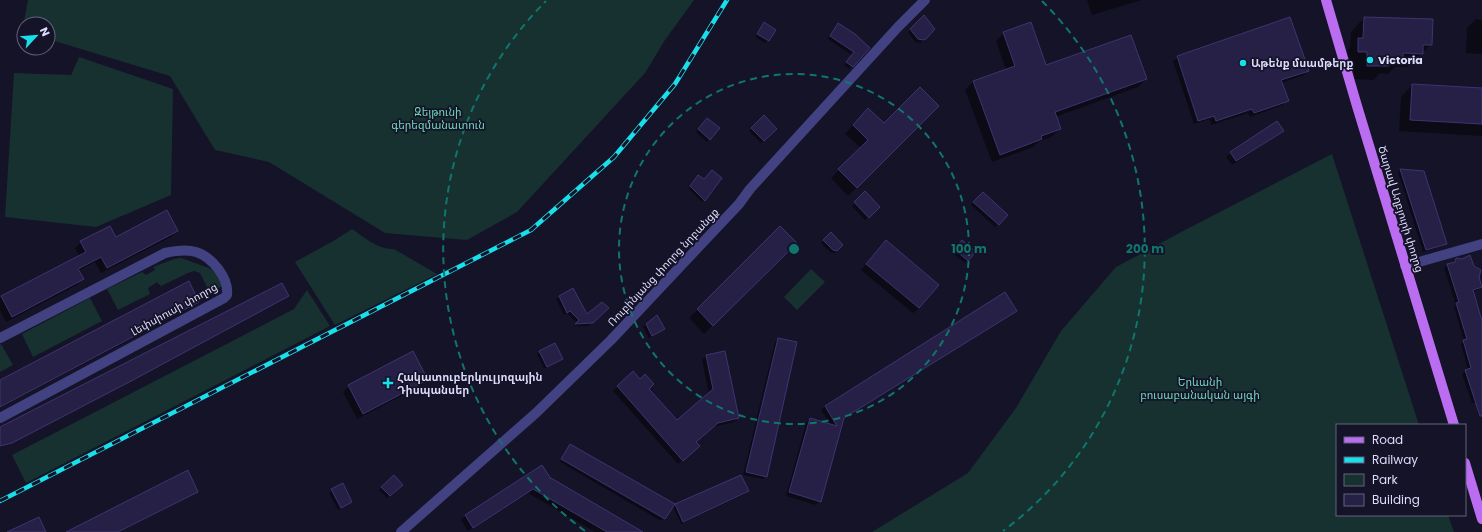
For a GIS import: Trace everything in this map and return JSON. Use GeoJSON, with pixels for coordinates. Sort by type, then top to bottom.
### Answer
{"type":"FeatureCollection","features":[{"type":"Feature","properties":{"kind":"main road","name":"Ծարավ Աղբյուրի փողոց"},"geometry":{"type":"LineString","coordinates":[[1326,0],[1454,424]]}},
{"type":"Feature","properties":{"kind":"main road"},"geometry":{"type":"LineString","coordinates":[[1466,466],[1482,519]]}},
{"type":"Feature","properties":{"kind":"street","name":"Ռուբինյանց փողոց նրբանցք"},"geometry":{"type":"LineString","coordinates":[[401,532],[536,413],[610,340],[739,204],[750,188],[898,27],[925,0]]}},
{"type":"Feature","properties":{"kind":"street"},"geometry":{"type":"LineString","coordinates":[[1406,266],[1482,244]]}},
{"type":"Feature","properties":{"kind":"street","name":"Լեփսիուսի փողոց"},"geometry":{"type":"LineString","coordinates":[[0,338],[165,253],[177,251],[196,252],[212,263],[222,275],[226,284],[227,295],[224,298],[0,418]]}},
{"type":"Feature","properties":{"kind":"green space","name":"Զեյթունի գերեզմանատուն"},"geometry":{"type":"Polygon","coordinates":[[[28,0],[694,0],[665,40],[645,73],[517,212],[467,240],[385,233],[269,162],[215,150],[170,76],[56,41],[56,16],[25,16],[28,0]]]}},
{"type":"Feature","properties":{"kind":"green space"},"geometry":{"type":"Polygon","coordinates":[[[79,57],[173,89],[171,195],[96,227],[5,217],[14,73],[71,75],[79,57]]]}},
{"type":"Feature","properties":{"kind":"green space","name":"Երևանի բուսաբանական այգի"},"geometry":{"type":"Polygon","coordinates":[[[1332,154],[1419,424],[1336,424],[1336,516],[1448,516],[1454,532],[872,532],[968,473],[1016,408],[1061,331],[1116,267],[1332,154]]]}},
{"type":"Feature","properties":{"kind":"green space"},"geometry":{"type":"Polygon","coordinates":[[[352,229],[377,245],[388,249],[394,249],[437,274],[335,325],[295,262],[352,229]]]}},
{"type":"Feature","properties":{"kind":"green space"},"geometry":{"type":"Polygon","coordinates":[[[181,258],[209,268],[216,273],[222,286],[210,293],[200,273],[194,271],[161,286],[157,282],[148,288],[150,294],[118,310],[107,289],[142,272],[146,275],[155,270],[153,267],[181,258]]]}},
{"type":"Feature","properties":{"kind":"green space"},"geometry":{"type":"Polygon","coordinates":[[[811,269],[825,282],[797,310],[784,297],[811,269]]]}},
{"type":"Feature","properties":{"kind":"green space"},"geometry":{"type":"Polygon","coordinates":[[[307,290],[330,326],[26,483],[12,455],[294,309],[307,290]]]}},
{"type":"Feature","properties":{"kind":"green space"},"geometry":{"type":"Polygon","coordinates":[[[90,298],[102,321],[33,357],[22,334],[90,298]]]}},
{"type":"Feature","properties":{"kind":"green space"},"geometry":{"type":"Polygon","coordinates":[[[1,344],[13,365],[0,372],[0,345],[1,344]]]}},
{"type":"Feature","properties":{"kind":"building"},"geometry":{"type":"Polygon","coordinates":[[[924,15],[935,29],[926,39],[923,40],[918,39],[910,29],[924,15]]]}},
{"type":"Feature","properties":{"kind":"building","name":"Աթենք մսամթերք"},"geometry":{"type":"Polygon","coordinates":[[[1290,17],[1309,71],[1281,80],[1289,101],[1254,113],[1252,109],[1216,121],[1214,116],[1198,121],[1177,56],[1290,17]]]}},
{"type":"Feature","properties":{"kind":"building"},"geometry":{"type":"Polygon","coordinates":[[[1364,17],[1433,19],[1432,45],[1423,45],[1423,54],[1403,53],[1403,61],[1389,60],[1389,66],[1367,66],[1367,52],[1358,52],[1358,38],[1363,38],[1364,17]]]}},
{"type":"Feature","properties":{"kind":"building"},"geometry":{"type":"Polygon","coordinates":[[[764,22],[776,30],[769,41],[757,34],[764,22]]]}},
{"type":"Feature","properties":{"kind":"building"},"geometry":{"type":"Polygon","coordinates":[[[1031,22],[1046,65],[1131,35],[1147,79],[1055,112],[1061,129],[1041,136],[1042,139],[1000,155],[973,81],[1015,66],[1003,32],[1031,22]]]}},
{"type":"Feature","properties":{"kind":"building"},"geometry":{"type":"Polygon","coordinates":[[[838,23],[855,34],[870,48],[853,67],[846,62],[854,52],[830,36],[838,23]]]}},
{"type":"Feature","properties":{"kind":"building"},"geometry":{"type":"Polygon","coordinates":[[[1412,84],[1482,88],[1482,124],[1410,120],[1412,84]]]}},
{"type":"Feature","properties":{"kind":"building"},"geometry":{"type":"Polygon","coordinates":[[[920,87],[939,106],[857,188],[838,169],[868,140],[853,125],[868,108],[884,123],[920,87]]]}},
{"type":"Feature","properties":{"kind":"building"},"geometry":{"type":"Polygon","coordinates":[[[764,115],[777,129],[764,141],[751,128],[764,115]]]}},
{"type":"Feature","properties":{"kind":"building"},"geometry":{"type":"Polygon","coordinates":[[[707,118],[720,128],[710,140],[698,129],[707,118]]]}},
{"type":"Feature","properties":{"kind":"building"},"geometry":{"type":"Polygon","coordinates":[[[1277,121],[1284,131],[1236,161],[1230,152],[1277,121]]]}},
{"type":"Feature","properties":{"kind":"building"},"geometry":{"type":"Polygon","coordinates":[[[1400,169],[1424,171],[1447,244],[1426,250],[1400,169]]]}},
{"type":"Feature","properties":{"kind":"building"},"geometry":{"type":"Polygon","coordinates":[[[712,170],[722,178],[705,201],[690,186],[698,175],[704,179],[712,170]]]}},
{"type":"Feature","properties":{"kind":"building"},"geometry":{"type":"Polygon","coordinates":[[[865,191],[880,207],[869,218],[854,202],[865,191]]]}},
{"type":"Feature","properties":{"kind":"building"},"geometry":{"type":"Polygon","coordinates":[[[983,192],[1008,215],[999,225],[973,202],[983,192]]]}},
{"type":"Feature","properties":{"kind":"building"},"geometry":{"type":"Polygon","coordinates":[[[167,210],[178,231],[107,268],[101,257],[78,269],[84,279],[12,317],[1,296],[86,252],[80,241],[110,226],[116,237],[167,210]]]}},
{"type":"Feature","properties":{"kind":"building"},"geometry":{"type":"Polygon","coordinates":[[[780,226],[797,243],[713,326],[697,309],[780,226]]]}},
{"type":"Feature","properties":{"kind":"building"},"geometry":{"type":"Polygon","coordinates":[[[831,232],[843,245],[837,251],[833,250],[823,240],[831,232]]]}},
{"type":"Feature","properties":{"kind":"building"},"geometry":{"type":"Polygon","coordinates":[[[886,240],[939,285],[919,308],[866,264],[886,240]]]}},
{"type":"Feature","properties":{"kind":"building"},"geometry":{"type":"Polygon","coordinates":[[[962,240],[976,252],[968,261],[954,249],[962,240]]]}},
{"type":"Feature","properties":{"kind":"building"},"geometry":{"type":"Polygon","coordinates":[[[1470,255],[1474,266],[1481,270],[1479,277],[1482,287],[1473,290],[1482,321],[1482,416],[1480,416],[1465,370],[1471,368],[1463,340],[1467,339],[1456,303],[1459,302],[1447,264],[1455,262],[1456,258],[1462,259],[1470,255]]]}},
{"type":"Feature","properties":{"kind":"building"},"geometry":{"type":"Polygon","coordinates":[[[189,281],[199,302],[0,407],[0,380],[189,281]]]}},
{"type":"Feature","properties":{"kind":"building"},"geometry":{"type":"Polygon","coordinates":[[[282,283],[289,296],[12,443],[0,446],[0,427],[282,283]]]}},
{"type":"Feature","properties":{"kind":"building"},"geometry":{"type":"Polygon","coordinates":[[[573,288],[587,314],[602,302],[609,308],[593,323],[575,324],[579,320],[570,311],[567,313],[559,296],[573,288]]]}},
{"type":"Feature","properties":{"kind":"building"},"geometry":{"type":"Polygon","coordinates":[[[1005,292],[1017,311],[844,418],[821,502],[789,492],[810,418],[837,426],[825,406],[1005,292]]]}},
{"type":"Feature","properties":{"kind":"building"},"geometry":{"type":"Polygon","coordinates":[[[657,315],[665,329],[652,336],[646,324],[657,315]]]}},
{"type":"Feature","properties":{"kind":"building"},"geometry":{"type":"Polygon","coordinates":[[[778,338],[797,342],[767,477],[746,472],[778,338]]]}},
{"type":"Feature","properties":{"kind":"building"},"geometry":{"type":"Polygon","coordinates":[[[555,343],[563,359],[547,367],[539,351],[555,343]]]}},
{"type":"Feature","properties":{"kind":"building","name":"Հակատուբերկուլյոզային Դիսպանսեր"},"geometry":{"type":"Polygon","coordinates":[[[413,351],[428,380],[363,414],[348,385],[413,351]]]}},
{"type":"Feature","properties":{"kind":"building"},"geometry":{"type":"Polygon","coordinates":[[[725,351],[739,418],[718,423],[696,442],[700,446],[683,461],[617,386],[633,371],[640,379],[645,374],[654,384],[649,389],[677,420],[713,389],[706,355],[725,351]]]}},
{"type":"Feature","properties":{"kind":"building"},"geometry":{"type":"Polygon","coordinates":[[[570,444],[675,504],[665,519],[561,459],[570,444]]]}},
{"type":"Feature","properties":{"kind":"building"},"geometry":{"type":"Polygon","coordinates":[[[542,465],[551,479],[643,532],[607,532],[533,489],[473,528],[465,515],[542,465]]]}},
{"type":"Feature","properties":{"kind":"building"},"geometry":{"type":"Polygon","coordinates":[[[188,470],[198,492],[118,532],[66,532],[188,470]]]}},
{"type":"Feature","properties":{"kind":"building"},"geometry":{"type":"Polygon","coordinates":[[[394,475],[403,485],[390,496],[381,487],[394,475]]]}},
{"type":"Feature","properties":{"kind":"building"},"geometry":{"type":"Polygon","coordinates":[[[741,475],[749,491],[683,522],[675,504],[741,475]]]}},
{"type":"Feature","properties":{"kind":"building"},"geometry":{"type":"Polygon","coordinates":[[[343,483],[352,502],[341,508],[331,489],[343,483]]]}},
{"type":"Feature","properties":{"kind":"building"},"geometry":{"type":"Polygon","coordinates":[[[39,517],[46,532],[7,532],[39,517]]]}},
{"type":"Feature","properties":{"kind":"railway"},"geometry":{"type":"LineString","coordinates":[[0,501],[531,230],[614,157],[675,84],[727,0]]}},
{"type":"Feature","properties":{"kind":"place","name":"Victoria"},"geometry":{"type":"Point","coordinates":[1370,60]}},
{"type":"Feature","properties":{"kind":"place","name":"Աթենք մսամթերք"},"geometry":{"type":"Point","coordinates":[1243,63]}},
{"type":"Feature","properties":{"kind":"place","name":"Հակատուբերկուլյոզային Դիսպանսեր"},"geometry":{"type":"Point","coordinates":[388,383]}}]}
